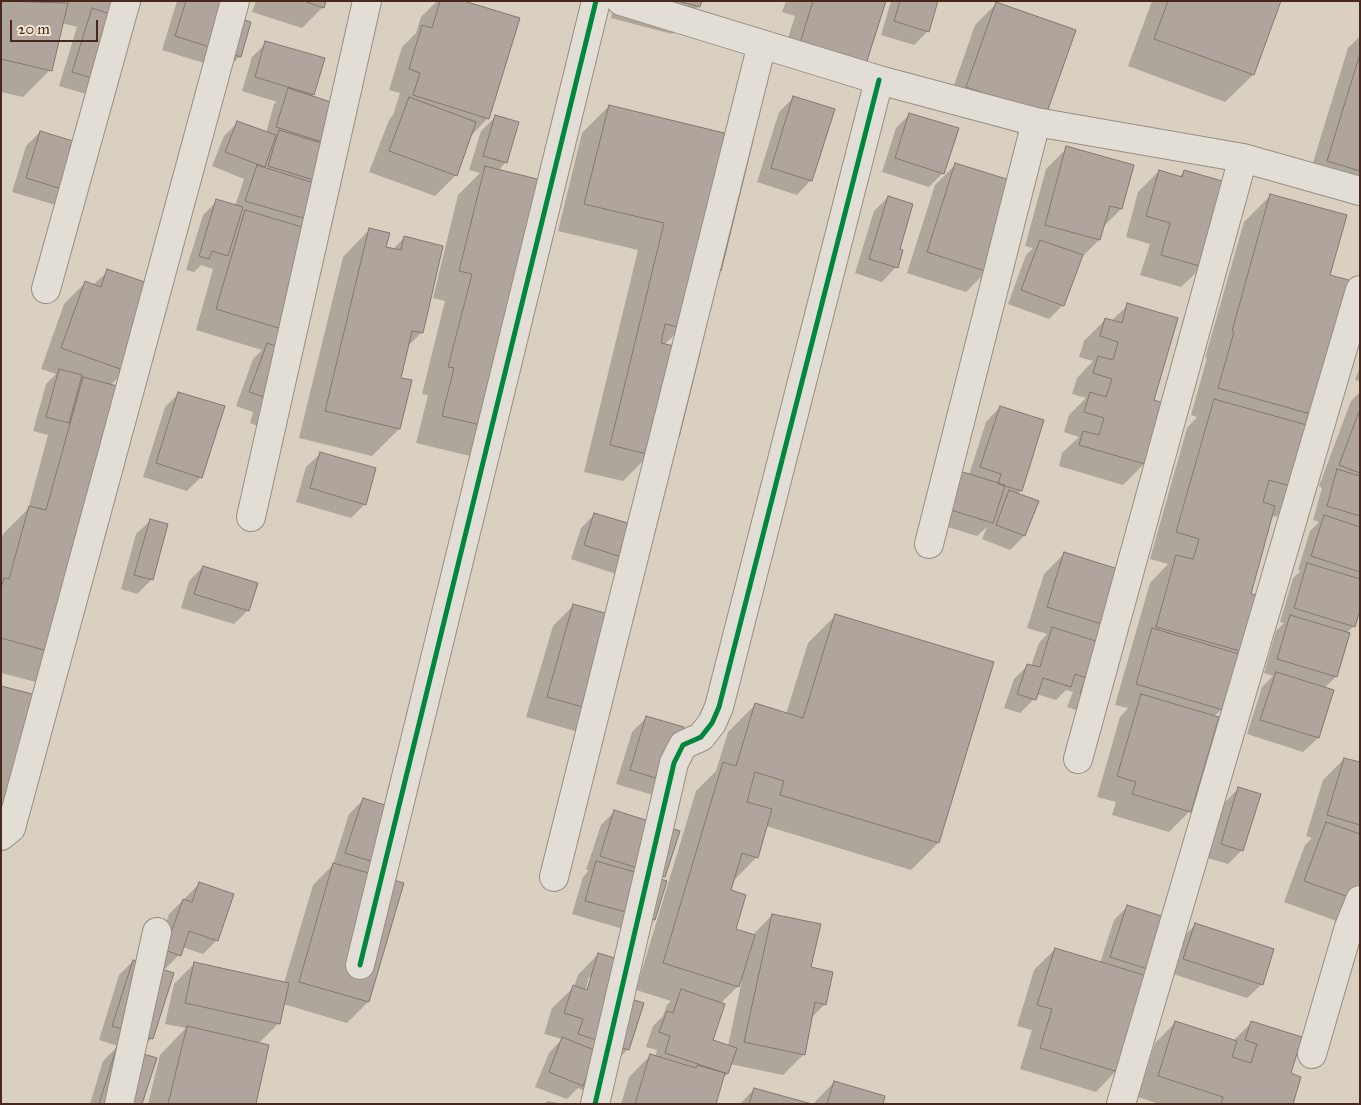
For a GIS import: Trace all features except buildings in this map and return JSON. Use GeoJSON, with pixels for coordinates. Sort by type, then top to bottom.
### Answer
{"type":"FeatureCollection","features":[{"type":"Feature","properties":{"kind":"street"},"geometry":{"type":"LineString","coordinates":[[46,288],[126,1]]}},
{"type":"Feature","properties":{"kind":"street"},"geometry":{"type":"LineString","coordinates":[[1,836],[11,828],[236,1]]}},
{"type":"Feature","properties":{"kind":"street"},"geometry":{"type":"LineString","coordinates":[[251,517],[367,1]]}},
{"type":"Feature","properties":{"kind":"street"},"geometry":{"type":"LineString","coordinates":[[360,965],[596,1]]}},
{"type":"Feature","properties":{"kind":"street"},"geometry":{"type":"LineString","coordinates":[[621,1],[879,80],[1036,122],[1243,158],[1360,191]]}},
{"type":"Feature","properties":{"kind":"street"},"geometry":{"type":"LineString","coordinates":[[554,877],[762,44]]}},
{"type":"Feature","properties":{"kind":"street"},"geometry":{"type":"LineString","coordinates":[[601,1102],[674,763],[683,745],[701,737],[712,723],[719,707],[879,80]]}},
{"type":"Feature","properties":{"kind":"street"},"geometry":{"type":"LineString","coordinates":[[929,544],[1036,122]]}},
{"type":"Feature","properties":{"kind":"street"},"geometry":{"type":"LineString","coordinates":[[1078,759],[1243,158]]}},
{"type":"Feature","properties":{"kind":"street"},"geometry":{"type":"LineString","coordinates":[[1121,1104],[1360,290]]}},
{"type":"Feature","properties":{"kind":"street"},"geometry":{"type":"LineString","coordinates":[[1312,1054],[1349,926],[1360,900]]}},
{"type":"Feature","properties":{"kind":"street"},"geometry":{"type":"LineString","coordinates":[[119,1104],[157,932]]}},
{"type":"Feature","properties":{"kind":"cycle path"},"geometry":{"type":"LineString","coordinates":[[360,965],[596,1]]}},
{"type":"Feature","properties":{"kind":"cycle path"},"geometry":{"type":"LineString","coordinates":[[595,1104],[674,763],[683,745],[701,737],[712,723],[719,707],[879,80]]}}]}
